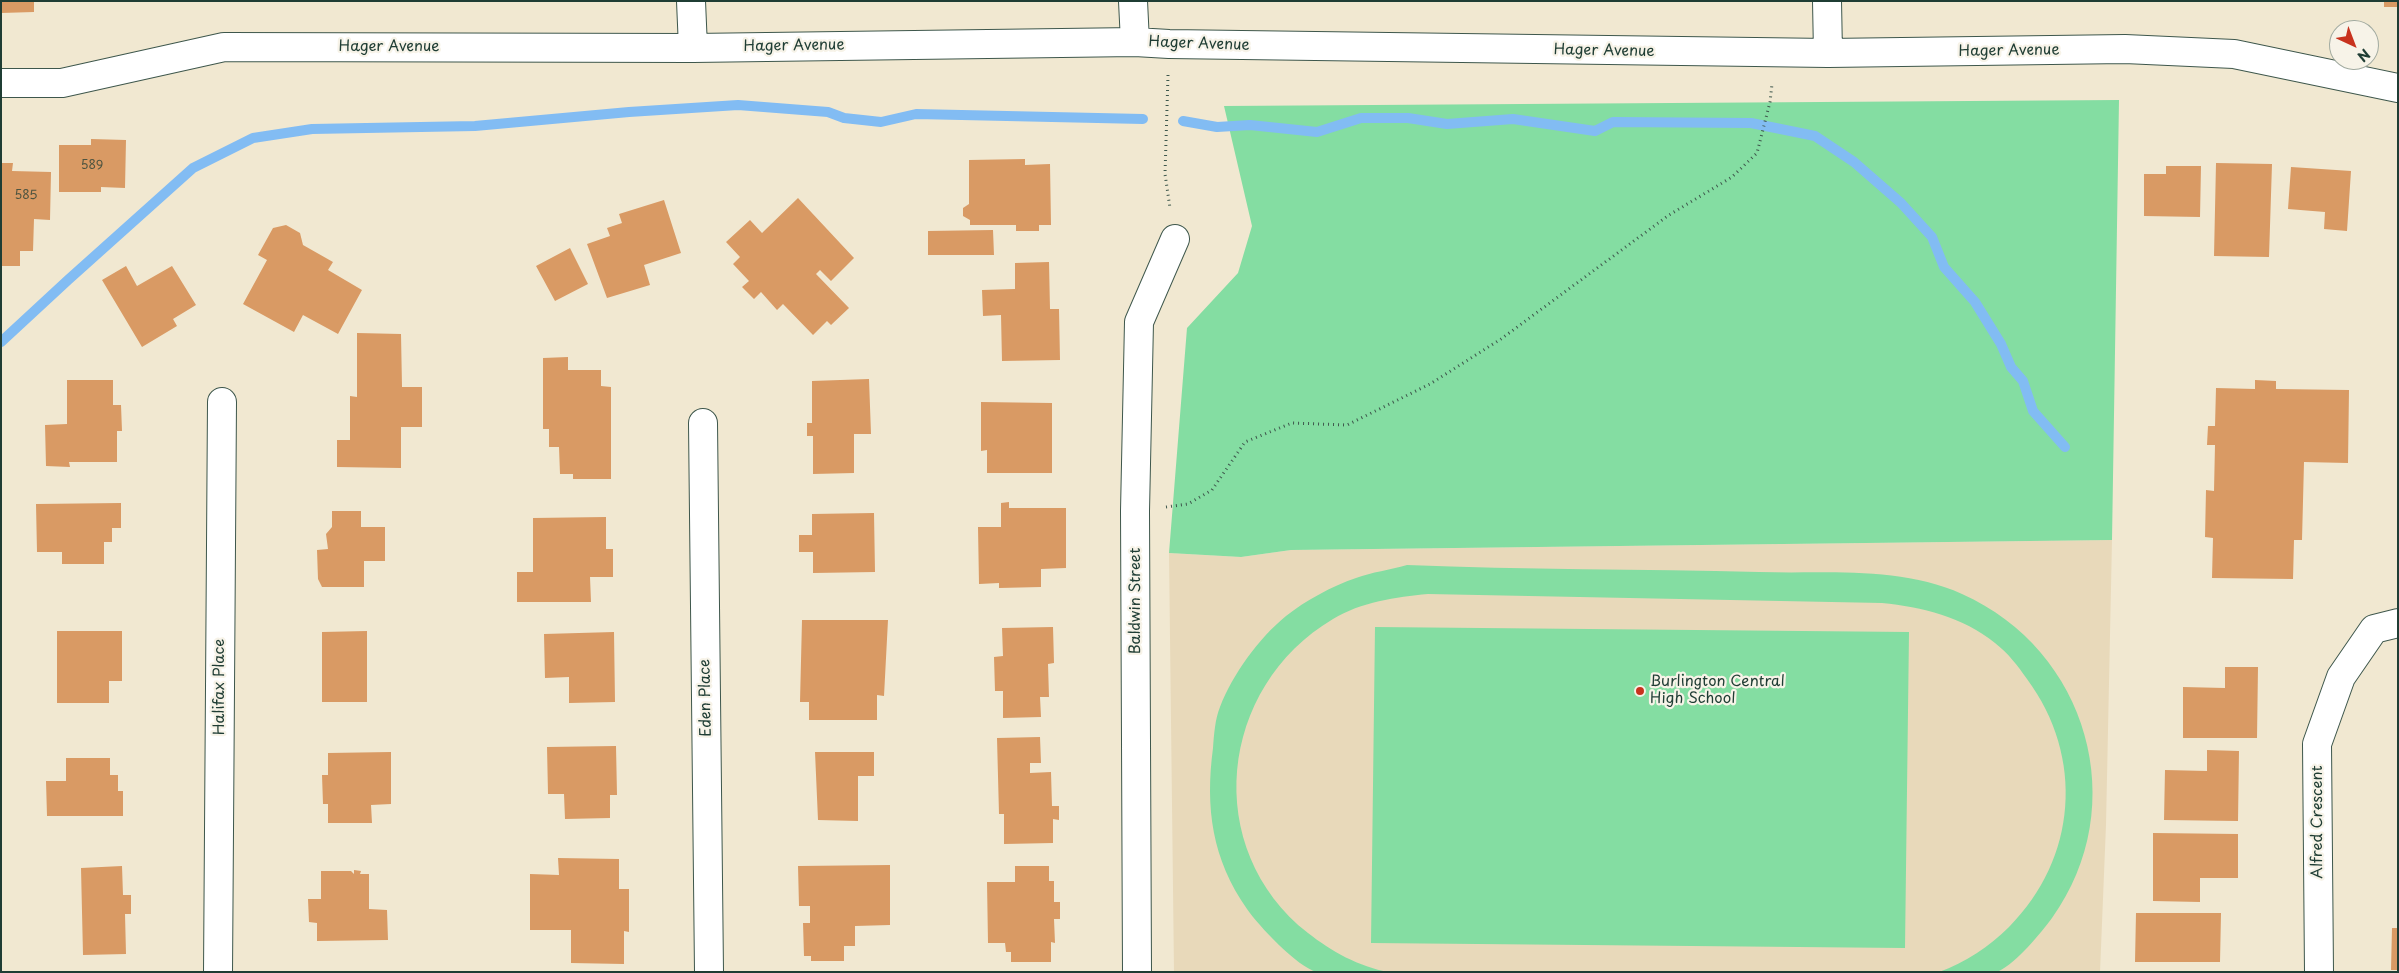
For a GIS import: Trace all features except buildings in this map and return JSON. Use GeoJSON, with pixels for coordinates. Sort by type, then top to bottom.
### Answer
{"type":"FeatureCollection","features":[{"type":"Feature","properties":{"kind":"street"},"geometry":{"type":"LineString","coordinates":[[691,1],[693,48]]}},
{"type":"Feature","properties":{"kind":"street"},"geometry":{"type":"LineString","coordinates":[[1133,1],[1135,42]]}},
{"type":"Feature","properties":{"kind":"street"},"geometry":{"type":"LineString","coordinates":[[1827,1],[1828,54]]}},
{"type":"Feature","properties":{"kind":"street","name":"Hager Avenue"},"geometry":{"type":"LineString","coordinates":[[1,83],[62,83],[224,47],[693,48],[1135,42],[1828,54],[2125,49],[2234,54],[2398,88]]}},
{"type":"Feature","properties":{"kind":"street","name":"Baldwin Street"},"geometry":{"type":"LineString","coordinates":[[1137,972],[1135,511],[1139,322],[1175,238]]}},
{"type":"Feature","properties":{"kind":"street","name":"Halifax Place"},"geometry":{"type":"LineString","coordinates":[[218,972],[222,402]]}},
{"type":"Feature","properties":{"kind":"street","name":"Eden Place"},"geometry":{"type":"LineString","coordinates":[[703,424],[709,972]]}},
{"type":"Feature","properties":{"kind":"street","name":"Alfred Crescent"},"geometry":{"type":"LineString","coordinates":[[2319,972],[2317,744],[2341,677],[2374,630],[2398,623]]}},
{"type":"Feature","properties":{"kind":"path"},"geometry":{"type":"LineString","coordinates":[[1169,44],[1165,174],[1175,238]]}},
{"type":"Feature","properties":{"kind":"path"},"geometry":{"type":"LineString","coordinates":[[1188,504],[1212,490],[1245,442],[1292,423],[1347,425],[1430,384],[1501,339],[1669,215],[1732,177],[1757,153],[1770,102]]}},
{"type":"Feature","properties":{"kind":"shaded area","name":"Burlington Central High School"},"geometry":{"type":"Polygon","coordinates":[[[2112,540],[2106,825],[2100,972],[1174,972],[1169,553],[1241,557],[1291,550],[2112,540]]]}},
{"type":"Feature","properties":{"kind":"green space"},"geometry":{"type":"Polygon","coordinates":[[[2119,100],[2112,540],[1291,550],[1241,557],[1169,553],[1187,328],[1238,273],[1252,226],[1224,106],[2119,100]]]}},
{"type":"Feature","properties":{"kind":"green space"},"geometry":{"type":"Polygon","coordinates":[[[1407,565],[1539,569],[1863,573],[1914,579],[1962,594],[2005,619],[2041,652],[2067,692],[2085,735],[2092,781],[2090,828],[2077,874],[2052,918],[2028,947],[2006,967],[1994,972],[1939,972],[1968,959],[1994,941],[2032,900],[2049,871],[2060,839],[2065,807],[2065,774],[2058,741],[2046,709],[2024,674],[2004,651],[1983,634],[1956,620],[1912,607],[1882,603],[1416,595],[1367,604],[1333,619],[1295,649],[1266,685],[1246,726],[1237,770],[1239,815],[1251,858],[1274,898],[1308,933],[1326,946],[1356,962],[1389,972],[1317,972],[1309,969],[1279,945],[1247,909],[1235,890],[1219,852],[1211,812],[1210,791],[1214,732],[1217,717],[1225,695],[1247,658],[1266,635],[1293,610],[1338,585],[1362,576],[1407,565]]]}},
{"type":"Feature","properties":{"kind":"green space"},"geometry":{"type":"Polygon","coordinates":[[[1375,627],[1909,632],[1905,948],[1371,943],[1375,627]]]}},
{"type":"Feature","properties":{"kind":"waterway"},"geometry":{"type":"LineString","coordinates":[[1,342],[193,168],[253,138],[312,129],[475,126],[629,112],[738,105],[828,112],[844,118],[881,122],[916,114],[1143,119]]}},
{"type":"Feature","properties":{"kind":"waterway"},"geometry":{"type":"LineString","coordinates":[[1183,121],[1217,127],[1250,125],[1317,132],[1361,118],[1408,118],[1447,124],[1513,119],[1595,131],[1613,122],[1751,123],[1815,136],[1854,162],[1901,203],[1932,237],[1944,267],[1975,302],[2001,344],[2011,367],[2023,381],[2033,411],[2065,447]]}},
{"type":"Feature","properties":{"kind":"place","name":"Burlington Central High School"},"geometry":{"type":"Point","coordinates":[1640,691]}}]}
